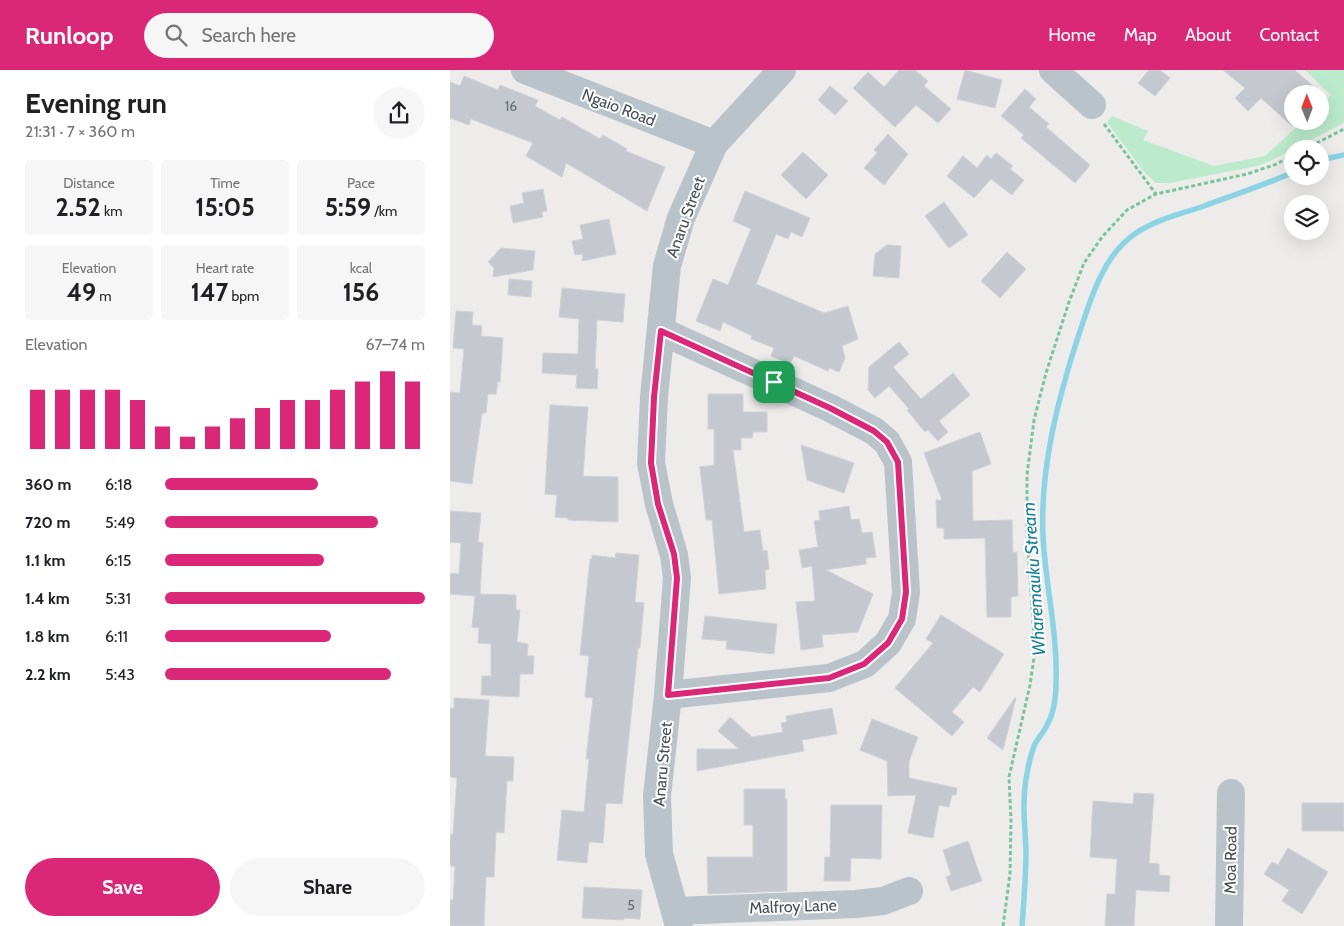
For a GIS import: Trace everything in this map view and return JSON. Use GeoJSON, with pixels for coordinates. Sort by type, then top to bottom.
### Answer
{"type":"FeatureCollection","features":[{"type":"Feature","properties":{"kind":"street","name":"Ngaio Road"},"geometry":{"type":"LineString","coordinates":[[525,70],[714,144]]}},
{"type":"Feature","properties":{"kind":"street","name":"Anaru Street"},"geometry":{"type":"LineString","coordinates":[[677,918],[659,854],[657,796],[668,695],[677,578],[674,554],[658,504],[651,463],[654,397],[667,266],[681,218],[714,144],[782,70]]}},
{"type":"Feature","properties":{"kind":"street"},"geometry":{"type":"LineString","coordinates":[[1053,70],[1092,105]]}},
{"type":"Feature","properties":{"kind":"street"},"geometry":{"type":"LineString","coordinates":[[661,331],[830,408],[874,431],[887,442],[898,462],[906,592],[902,619],[888,643],[864,664],[829,678],[668,695]]}},
{"type":"Feature","properties":{"kind":"street","name":"Moa Road"},"geometry":{"type":"LineString","coordinates":[[1229,926],[1231,793]]}},
{"type":"Feature","properties":{"kind":"street","name":"Malfroy Lane"},"geometry":{"type":"LineString","coordinates":[[677,918],[884,901],[909,891]]}},
{"type":"Feature","properties":{"kind":"path"},"geometry":{"type":"LineString","coordinates":[[1092,105],[1156,194]]}},
{"type":"Feature","properties":{"kind":"path"},"geometry":{"type":"LineString","coordinates":[[1323,140],[1344,129]]}},
{"type":"Feature","properties":{"kind":"path"},"geometry":{"type":"LineString","coordinates":[[1003,926],[1010,874],[1011,820],[1009,777],[1030,685],[1035,651],[1027,533],[1026,475],[1034,420],[1046,373],[1069,302],[1084,263],[1102,238],[1127,210],[1156,194],[1247,174],[1284,160]]}},
{"type":"Feature","properties":{"kind":"green space"},"geometry":{"type":"Polygon","coordinates":[[[1305,70],[1344,70],[1344,123],[1311,140],[1284,140],[1284,154],[1257,166],[1170,183],[1156,183],[1144,172],[1107,122],[1112,116],[1148,131],[1143,140],[1214,166],[1265,156],[1293,130],[1329,130],[1329,97],[1331,95],[1329,93],[1329,85],[1321,85],[1305,70]]]}},
{"type":"Feature","properties":{"kind":"building"},"geometry":{"type":"Polygon","coordinates":[[[899,70],[915,70],[928,81],[924,86],[951,109],[938,123],[916,105],[895,127],[853,88],[868,72],[884,87],[899,70]]]}},
{"type":"Feature","properties":{"kind":"building"},"geometry":{"type":"Polygon","coordinates":[[[965,70],[1002,80],[995,108],[957,99],[965,70]]]}},
{"type":"Feature","properties":{"kind":"building"},"geometry":{"type":"Polygon","coordinates":[[[1149,70],[1160,70],[1170,78],[1155,96],[1138,83],[1149,70]]]}},
{"type":"Feature","properties":{"kind":"building"},"geometry":{"type":"Polygon","coordinates":[[[1223,70],[1295,70],[1312,85],[1284,85],[1284,119],[1261,98],[1248,111],[1235,98],[1245,88],[1223,70]]]}},
{"type":"Feature","properties":{"kind":"building"},"geometry":{"type":"Polygon","coordinates":[[[464,76],[498,90],[500,85],[538,100],[535,106],[560,120],[562,117],[600,139],[603,135],[627,149],[626,151],[665,167],[647,211],[566,163],[562,177],[526,156],[533,143],[471,119],[469,125],[450,118],[450,82],[460,86],[464,76]]]}},
{"type":"Feature","properties":{"kind":"building"},"geometry":{"type":"Polygon","coordinates":[[[830,86],[848,101],[835,115],[818,100],[830,86]]]}},
{"type":"Feature","properties":{"kind":"building"},"geometry":{"type":"Polygon","coordinates":[[[1025,89],[1036,99],[1029,107],[1049,124],[1046,127],[1090,165],[1075,183],[1021,138],[1024,135],[1001,116],[1025,89]]]}},
{"type":"Feature","properties":{"kind":"building"},"geometry":{"type":"Polygon","coordinates":[[[888,134],[908,154],[884,185],[864,168],[877,153],[874,150],[888,134]]]}},
{"type":"Feature","properties":{"kind":"building"},"geometry":{"type":"Polygon","coordinates":[[[803,152],[828,175],[806,199],[781,175],[803,152]]]}},
{"type":"Feature","properties":{"kind":"building"},"geometry":{"type":"Polygon","coordinates":[[[996,153],[1013,166],[1010,169],[1024,180],[1012,195],[991,179],[974,198],[947,176],[963,156],[977,168],[987,155],[991,159],[996,153]]]}},
{"type":"Feature","properties":{"kind":"building"},"geometry":{"type":"Polygon","coordinates":[[[543,189],[547,211],[542,212],[543,217],[513,223],[510,206],[524,203],[522,193],[543,189]]]}},
{"type":"Feature","properties":{"kind":"building"},"geometry":{"type":"Polygon","coordinates":[[[745,191],[810,218],[802,237],[791,232],[788,239],[776,234],[756,284],[824,313],[848,306],[858,339],[842,346],[845,358],[839,372],[829,368],[828,371],[794,356],[790,364],[771,356],[774,348],[751,339],[752,336],[723,322],[720,331],[696,321],[713,279],[728,285],[751,229],[733,221],[745,191]]]}},
{"type":"Feature","properties":{"kind":"building"},"geometry":{"type":"Polygon","coordinates":[[[944,202],[968,235],[949,248],[925,216],[944,202]]]}},
{"type":"Feature","properties":{"kind":"building"},"geometry":{"type":"Polygon","coordinates":[[[609,219],[616,254],[582,261],[583,254],[575,255],[572,241],[583,239],[580,225],[609,219]]]}},
{"type":"Feature","properties":{"kind":"building"},"geometry":{"type":"Polygon","coordinates":[[[887,245],[901,246],[899,278],[873,276],[875,254],[887,245]]]}},
{"type":"Feature","properties":{"kind":"building"},"geometry":{"type":"Polygon","coordinates":[[[501,248],[535,251],[533,270],[493,277],[494,268],[488,262],[501,248]]]}},
{"type":"Feature","properties":{"kind":"building"},"geometry":{"type":"Polygon","coordinates":[[[1007,252],[1026,269],[1000,298],[981,281],[1007,252]]]}},
{"type":"Feature","properties":{"kind":"building"},"geometry":{"type":"Polygon","coordinates":[[[509,279],[532,281],[531,297],[508,295],[509,279]]]}},
{"type":"Feature","properties":{"kind":"building"},"geometry":{"type":"Polygon","coordinates":[[[562,288],[625,294],[623,322],[597,320],[595,369],[598,369],[597,389],[576,388],[577,375],[542,373],[543,353],[578,354],[579,319],[559,317],[562,288]]]}},
{"type":"Feature","properties":{"kind":"building"},"geometry":{"type":"Polygon","coordinates":[[[456,311],[473,312],[472,325],[482,326],[481,336],[503,338],[500,382],[498,381],[496,394],[488,394],[486,413],[482,413],[472,484],[450,481],[450,392],[460,393],[464,349],[453,348],[456,311]]]}},
{"type":"Feature","properties":{"kind":"building"},"geometry":{"type":"Polygon","coordinates":[[[899,342],[909,354],[893,367],[921,399],[953,373],[970,395],[939,421],[948,432],[938,441],[928,430],[925,432],[907,410],[909,409],[889,386],[875,398],[868,390],[869,367],[899,342]]]}},
{"type":"Feature","properties":{"kind":"building"},"geometry":{"type":"Polygon","coordinates":[[[708,394],[743,394],[743,412],[767,412],[767,432],[753,432],[752,438],[741,438],[741,450],[733,450],[744,532],[760,530],[763,551],[767,550],[769,569],[765,570],[766,589],[719,594],[712,520],[706,520],[700,467],[714,465],[714,429],[708,429],[708,394]]]}},
{"type":"Feature","properties":{"kind":"building"},"geometry":{"type":"Polygon","coordinates":[[[550,405],[588,407],[583,476],[618,477],[618,522],[568,520],[568,518],[555,517],[557,495],[545,494],[550,405]]]}},
{"type":"Feature","properties":{"kind":"building"},"geometry":{"type":"Polygon","coordinates":[[[980,432],[991,464],[972,471],[973,521],[1012,520],[1013,553],[1017,552],[1018,596],[1011,597],[1011,617],[987,617],[985,538],[944,539],[944,528],[937,528],[936,500],[942,500],[924,453],[980,432]]]}},
{"type":"Feature","properties":{"kind":"building"},"geometry":{"type":"Polygon","coordinates":[[[801,445],[854,463],[844,493],[807,480],[801,445]]]}},
{"type":"Feature","properties":{"kind":"building"},"geometry":{"type":"Polygon","coordinates":[[[849,506],[851,520],[859,519],[862,533],[872,532],[876,557],[866,558],[866,564],[826,570],[873,594],[858,632],[822,635],[823,647],[801,650],[796,602],[815,601],[812,566],[802,568],[799,550],[818,547],[814,521],[820,520],[819,511],[849,506]]]}},
{"type":"Feature","properties":{"kind":"building"},"geometry":{"type":"Polygon","coordinates":[[[450,511],[481,513],[478,542],[483,543],[480,594],[516,595],[516,610],[520,610],[517,642],[528,644],[527,656],[534,656],[533,674],[520,674],[519,697],[481,695],[482,676],[491,676],[491,644],[478,643],[479,628],[472,627],[475,596],[450,594],[450,573],[459,574],[461,543],[450,542],[450,511]]]}},
{"type":"Feature","properties":{"kind":"building"},"geometry":{"type":"Polygon","coordinates":[[[616,553],[639,555],[635,602],[644,603],[622,804],[606,803],[603,843],[589,842],[587,863],[557,860],[562,810],[584,812],[589,759],[586,759],[593,698],[585,697],[589,656],[580,655],[590,559],[592,559],[592,555],[615,558],[616,553]]]}},
{"type":"Feature","properties":{"kind":"building"},"geometry":{"type":"Polygon","coordinates":[[[941,615],[1004,654],[980,692],[973,687],[952,712],[964,722],[952,736],[895,688],[933,643],[926,639],[941,615]]]}},
{"type":"Feature","properties":{"kind":"building"},"geometry":{"type":"Polygon","coordinates":[[[705,616],[777,624],[774,654],[726,649],[727,641],[702,639],[705,616]]]}},
{"type":"Feature","properties":{"kind":"building"},"geometry":{"type":"Polygon","coordinates":[[[454,698],[489,700],[485,756],[514,757],[513,781],[507,781],[504,833],[496,832],[494,877],[486,877],[484,926],[450,926],[450,900],[453,900],[455,866],[450,866],[450,840],[451,834],[453,834],[457,778],[450,777],[450,708],[454,708],[454,698]]]}},
{"type":"Feature","properties":{"kind":"building"},"geometry":{"type":"Polygon","coordinates":[[[1016,698],[1003,750],[987,738],[1016,698]]]}},
{"type":"Feature","properties":{"kind":"building"},"geometry":{"type":"Polygon","coordinates":[[[832,708],[837,734],[802,740],[804,751],[697,771],[697,749],[739,749],[718,731],[730,717],[752,737],[783,732],[781,723],[787,722],[786,716],[832,708]]]}},
{"type":"Feature","properties":{"kind":"building"},"geometry":{"type":"Polygon","coordinates":[[[872,719],[918,737],[909,761],[909,778],[957,788],[956,795],[952,795],[949,807],[939,805],[933,838],[908,833],[916,795],[888,796],[887,761],[860,750],[872,719]]]}},
{"type":"Feature","properties":{"kind":"building"},"geometry":{"type":"Polygon","coordinates":[[[744,789],[785,789],[785,799],[787,799],[787,891],[708,894],[707,857],[753,857],[753,825],[744,825],[744,789]]]}},
{"type":"Feature","properties":{"kind":"building"},"geometry":{"type":"Polygon","coordinates":[[[1134,793],[1154,794],[1149,863],[1159,864],[1159,875],[1170,876],[1169,892],[1136,890],[1134,926],[1105,926],[1107,894],[1115,894],[1117,859],[1090,857],[1093,801],[1133,804],[1134,793]]]}},
{"type":"Feature","properties":{"kind":"building"},"geometry":{"type":"Polygon","coordinates":[[[1302,803],[1344,803],[1344,831],[1302,831],[1302,803]]]}},
{"type":"Feature","properties":{"kind":"building"},"geometry":{"type":"Polygon","coordinates":[[[831,805],[882,805],[881,859],[851,858],[850,881],[824,881],[825,857],[830,857],[831,805]]]}},
{"type":"Feature","properties":{"kind":"building"},"geometry":{"type":"Polygon","coordinates":[[[968,841],[982,881],[951,891],[946,877],[951,875],[943,850],[968,841]]]}},
{"type":"Feature","properties":{"kind":"building"},"geometry":{"type":"Polygon","coordinates":[[[1288,848],[1328,872],[1302,914],[1282,901],[1289,890],[1264,874],[1272,862],[1278,865],[1288,848]]]}},
{"type":"Feature","properties":{"kind":"building"},"geometry":{"type":"Polygon","coordinates":[[[584,887],[642,890],[640,919],[582,918],[584,887]]]}},
{"type":"Feature","properties":{"kind":"waterway","name":"Wharemauku Stream"},"geometry":{"type":"LineString","coordinates":[[1329,158],[1344,155]]}},
{"type":"Feature","properties":{"kind":"waterway","name":"Wharemauku Stream"},"geometry":{"type":"LineString","coordinates":[[1022,926],[1026,869],[1024,806],[1026,779],[1033,748],[1046,728],[1051,715],[1056,687],[1055,645],[1043,535],[1044,484],[1058,408],[1071,359],[1091,299],[1113,255],[1129,238],[1139,231],[1149,225],[1284,176]]}},
{"type":"Feature","properties":{"kind":"route"},"geometry":{"type":"LineString","coordinates":[[661,331],[774,382],[874,431],[887,442],[898,462],[906,592],[902,619],[888,643],[864,664],[829,678],[668,695],[677,578],[674,554],[658,504],[651,463],[654,397],[661,331]]}}]}
